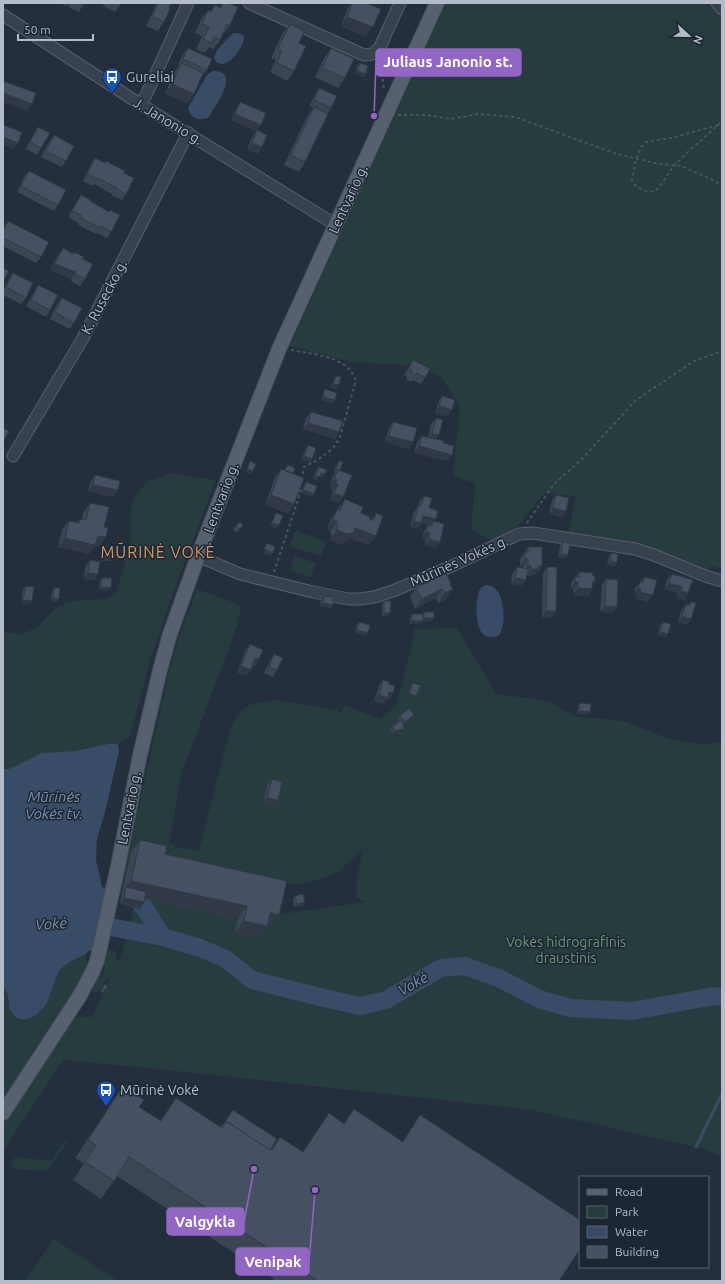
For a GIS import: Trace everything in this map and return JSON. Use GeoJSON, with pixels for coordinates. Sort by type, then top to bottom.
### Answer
{"type":"FeatureCollection","features":[{"type":"Feature","properties":{"kind":"main road","name":"Lentvario g."},"geometry":{"type":"LineString","coordinates":[[3,1113],[79,997],[97,961],[140,755],[170,634],[198,556],[280,349],[437,3]]}},
{"type":"Feature","properties":{"kind":"street"},"geometry":{"type":"LineString","coordinates":[[140,104],[146,95],[188,3]]}},
{"type":"Feature","properties":{"kind":"street"},"geometry":{"type":"LineString","coordinates":[[249,3],[364,55],[373,54],[380,47],[400,3]]}},
{"type":"Feature","properties":{"kind":"street"},"geometry":{"type":"LineString","coordinates":[[717,3],[722,9]]}},
{"type":"Feature","properties":{"kind":"street","name":"J. Janonio g."},"geometry":{"type":"LineString","coordinates":[[3,15],[140,104],[336,225]]}},
{"type":"Feature","properties":{"kind":"street","name":"K. Rusecko g."},"geometry":{"type":"LineString","coordinates":[[13,456],[83,338],[189,134]]}},
{"type":"Feature","properties":{"kind":"street","name":"Mūrinės Vokės g."},"geometry":{"type":"LineString","coordinates":[[198,556],[240,574],[270,582],[348,599],[360,599],[374,597],[392,591],[454,565],[520,534],[533,532],[635,549],[722,581]]}},
{"type":"Feature","properties":{"kind":"path"},"geometry":{"type":"LineString","coordinates":[[373,54],[381,67],[384,93],[389,110],[409,116],[426,115],[451,119],[478,114],[515,117],[614,153],[658,164],[681,166],[722,185]]}},
{"type":"Feature","properties":{"kind":"path"},"geometry":{"type":"LineString","coordinates":[[381,67],[407,70]]}},
{"type":"Feature","properties":{"kind":"path"},"geometry":{"type":"LineString","coordinates":[[718,125],[675,137],[647,142],[641,147],[636,159],[632,181],[633,184],[646,191],[651,192],[656,189],[674,165],[718,125],[722,120]]}},
{"type":"Feature","properties":{"kind":"path"},"geometry":{"type":"LineString","coordinates":[[270,582],[298,500],[304,467],[323,457],[337,443],[356,380],[349,369],[338,361],[313,354],[280,349]]}},
{"type":"Feature","properties":{"kind":"path"},"geometry":{"type":"LineString","coordinates":[[520,534],[554,484],[582,459],[636,400],[694,361],[722,351]]}},
{"type":"Feature","properties":{"kind":"green space"},"geometry":{"type":"Polygon","coordinates":[[[446,3],[722,3],[722,569],[711,566],[707,571],[646,549],[569,533],[576,496],[545,493],[517,527],[494,541],[471,530],[475,483],[453,476],[460,406],[441,377],[419,366],[351,362],[290,346],[446,3]]]}},
{"type":"Feature","properties":{"kind":"green space"},"geometry":{"type":"Polygon","coordinates":[[[170,473],[216,480],[177,582],[151,658],[130,736],[118,744],[108,744],[75,751],[42,753],[9,769],[3,769],[3,631],[21,635],[36,628],[56,608],[67,602],[107,599],[117,592],[130,544],[131,508],[135,496],[149,481],[170,473]]]}},
{"type":"Feature","properties":{"kind":"green space"},"geometry":{"type":"Polygon","coordinates":[[[295,531],[326,541],[321,556],[290,546],[295,531]]]}},
{"type":"Feature","properties":{"kind":"green space"},"geometry":{"type":"Polygon","coordinates":[[[294,556],[316,563],[311,577],[290,571],[294,556]]]}},
{"type":"Feature","properties":{"kind":"green space","name":"Vokės hidrografinis draustinis"},"geometry":{"type":"Polygon","coordinates":[[[197,589],[241,605],[237,627],[182,772],[169,843],[176,847],[199,851],[231,726],[238,714],[249,705],[274,700],[338,710],[342,713],[344,705],[380,719],[396,706],[414,637],[414,629],[457,628],[496,694],[549,701],[574,716],[623,721],[669,739],[705,745],[722,741],[722,1158],[708,1150],[532,1110],[63,1060],[3,1151],[3,1124],[66,1026],[69,1028],[76,1017],[92,1017],[110,980],[107,979],[98,992],[93,992],[92,990],[98,979],[103,974],[107,952],[110,950],[115,951],[117,961],[120,961],[136,899],[115,893],[126,844],[130,844],[171,664],[197,589]],[[363,849],[338,872],[309,883],[278,885],[282,914],[365,902],[357,898],[357,879],[363,849]]]}},
{"type":"Feature","properties":{"kind":"green space"},"geometry":{"type":"Polygon","coordinates":[[[86,954],[87,970],[3,1101],[3,986],[8,995],[9,1009],[16,1018],[24,1020],[35,1016],[59,970],[71,961],[86,954]]]}},
{"type":"Feature","properties":{"kind":"green space"},"geometry":{"type":"Polygon","coordinates":[[[64,1141],[67,1143],[48,1169],[41,1171],[17,1169],[12,1166],[12,1161],[16,1157],[51,1161],[64,1141]]]}},
{"type":"Feature","properties":{"kind":"green space"},"geometry":{"type":"Polygon","coordinates":[[[54,1239],[118,1281],[25,1281],[54,1239]]]}},
{"type":"Feature","properties":{"kind":"water"},"geometry":{"type":"Polygon","coordinates":[[[239,33],[244,36],[240,49],[227,63],[222,64],[216,62],[214,58],[217,50],[232,34],[239,33]]]}},
{"type":"Feature","properties":{"kind":"water"},"geometry":{"type":"Polygon","coordinates":[[[213,71],[221,73],[225,77],[226,83],[221,98],[209,117],[199,119],[193,117],[188,108],[207,75],[213,71]]]}},
{"type":"Feature","properties":{"kind":"water"},"geometry":{"type":"Polygon","coordinates":[[[485,585],[493,587],[498,592],[501,597],[504,611],[501,632],[495,637],[486,636],[479,628],[477,600],[480,589],[485,585]]]}},
{"type":"Feature","properties":{"kind":"water","name":"Mūrinės Vokės tv."},"geometry":{"type":"Polygon","coordinates":[[[108,744],[118,744],[119,751],[105,812],[97,839],[96,860],[102,887],[108,889],[95,950],[88,951],[86,954],[71,961],[59,970],[46,1005],[35,1016],[24,1020],[16,1018],[9,1009],[8,995],[3,986],[3,769],[9,769],[42,753],[75,751],[108,744]]]}},
{"type":"Feature","properties":{"kind":"building"},"geometry":{"type":"Polygon","coordinates":[[[159,3],[171,3],[164,22],[152,16],[159,3]]]}},
{"type":"Feature","properties":{"kind":"building"},"geometry":{"type":"Polygon","coordinates":[[[223,3],[228,3],[238,7],[230,25],[227,24],[220,40],[214,37],[212,43],[203,39],[209,27],[202,24],[208,10],[211,12],[215,5],[221,8],[223,3]]]}},
{"type":"Feature","properties":{"kind":"building"},"geometry":{"type":"Polygon","coordinates":[[[353,3],[366,3],[381,9],[373,27],[347,17],[353,3]]]}},
{"type":"Feature","properties":{"kind":"building"},"geometry":{"type":"Polygon","coordinates":[[[290,24],[304,31],[299,43],[306,46],[294,71],[277,63],[282,51],[278,49],[290,24]]]}},
{"type":"Feature","properties":{"kind":"building"},"geometry":{"type":"Polygon","coordinates":[[[188,48],[212,59],[207,70],[183,59],[188,48]]]}},
{"type":"Feature","properties":{"kind":"building"},"geometry":{"type":"Polygon","coordinates":[[[331,48],[354,59],[345,78],[322,68],[331,48]]]}},
{"type":"Feature","properties":{"kind":"building"},"geometry":{"type":"Polygon","coordinates":[[[181,63],[203,73],[194,94],[172,84],[181,63]]]}},
{"type":"Feature","properties":{"kind":"building"},"geometry":{"type":"Polygon","coordinates":[[[360,63],[368,66],[366,74],[357,71],[360,63]]]}},
{"type":"Feature","properties":{"kind":"building"},"geometry":{"type":"Polygon","coordinates":[[[3,81],[36,93],[32,104],[3,93],[3,81]]]}},
{"type":"Feature","properties":{"kind":"building"},"geometry":{"type":"Polygon","coordinates":[[[319,88],[337,96],[331,108],[314,100],[319,88]]]}},
{"type":"Feature","properties":{"kind":"building"},"geometry":{"type":"Polygon","coordinates":[[[240,102],[266,113],[261,125],[235,114],[240,102]]]}},
{"type":"Feature","properties":{"kind":"building"},"geometry":{"type":"Polygon","coordinates":[[[314,107],[328,114],[305,162],[291,155],[314,107]]]}},
{"type":"Feature","properties":{"kind":"building"},"geometry":{"type":"Polygon","coordinates":[[[3,125],[22,132],[18,143],[3,137],[3,125]]]}},
{"type":"Feature","properties":{"kind":"building"},"geometry":{"type":"Polygon","coordinates":[[[38,127],[50,133],[41,148],[30,142],[38,127]]]}},
{"type":"Feature","properties":{"kind":"building"},"geometry":{"type":"Polygon","coordinates":[[[257,130],[267,135],[262,147],[252,143],[257,130]]]}},
{"type":"Feature","properties":{"kind":"building"},"geometry":{"type":"Polygon","coordinates":[[[54,135],[74,146],[66,161],[46,151],[54,135]]]}},
{"type":"Feature","properties":{"kind":"building"},"geometry":{"type":"Polygon","coordinates":[[[95,158],[105,163],[106,161],[125,171],[124,173],[134,178],[126,194],[98,178],[97,179],[87,174],[95,158]]]}},
{"type":"Feature","properties":{"kind":"building"},"geometry":{"type":"Polygon","coordinates":[[[29,171],[66,190],[58,205],[21,186],[29,171]]]}},
{"type":"Feature","properties":{"kind":"building"},"geometry":{"type":"Polygon","coordinates":[[[81,195],[109,212],[110,210],[120,215],[111,232],[102,226],[101,228],[81,218],[82,216],[72,211],[81,195]]]}},
{"type":"Feature","properties":{"kind":"building"},"geometry":{"type":"Polygon","coordinates":[[[8,221],[49,242],[41,257],[3,238],[3,231],[8,221]]]}},
{"type":"Feature","properties":{"kind":"building"},"geometry":{"type":"Polygon","coordinates":[[[63,248],[73,254],[74,252],[84,257],[83,259],[93,264],[85,279],[75,274],[76,272],[55,264],[63,248]]]}},
{"type":"Feature","properties":{"kind":"building"},"geometry":{"type":"Polygon","coordinates":[[[3,268],[9,271],[3,282],[3,268]]]}},
{"type":"Feature","properties":{"kind":"building"},"geometry":{"type":"Polygon","coordinates":[[[13,273],[33,283],[26,298],[6,287],[13,273]]]}},
{"type":"Feature","properties":{"kind":"building"},"geometry":{"type":"Polygon","coordinates":[[[38,285],[58,295],[50,310],[31,300],[38,285]]]}},
{"type":"Feature","properties":{"kind":"building"},"geometry":{"type":"Polygon","coordinates":[[[62,298],[82,308],[74,323],[55,312],[62,298]]]}},
{"type":"Feature","properties":{"kind":"building"},"geometry":{"type":"Polygon","coordinates":[[[413,360],[430,369],[425,378],[417,373],[416,375],[411,372],[412,370],[409,368],[413,360]]]}},
{"type":"Feature","properties":{"kind":"building"},"geometry":{"type":"Polygon","coordinates":[[[336,376],[341,377],[339,385],[333,384],[336,376]]]}},
{"type":"Feature","properties":{"kind":"building"},"geometry":{"type":"Polygon","coordinates":[[[325,389],[337,393],[335,400],[323,397],[325,389]]]}},
{"type":"Feature","properties":{"kind":"building"},"geometry":{"type":"Polygon","coordinates":[[[442,396],[455,400],[452,410],[439,406],[442,396]]]}},
{"type":"Feature","properties":{"kind":"building"},"geometry":{"type":"Polygon","coordinates":[[[311,412],[343,421],[339,432],[308,423],[311,412]]]}},
{"type":"Feature","properties":{"kind":"building"},"geometry":{"type":"Polygon","coordinates":[[[436,418],[443,420],[439,435],[432,434],[436,418]]]}},
{"type":"Feature","properties":{"kind":"building"},"geometry":{"type":"Polygon","coordinates":[[[393,422],[417,428],[413,442],[389,436],[393,422]]]}},
{"type":"Feature","properties":{"kind":"building"},"geometry":{"type":"Polygon","coordinates":[[[3,428],[9,431],[3,442],[3,428]]]}},
{"type":"Feature","properties":{"kind":"building"},"geometry":{"type":"Polygon","coordinates":[[[422,436],[444,441],[443,443],[454,446],[452,455],[419,446],[422,436]]]}},
{"type":"Feature","properties":{"kind":"building"},"geometry":{"type":"Polygon","coordinates":[[[308,445],[316,448],[312,459],[304,456],[308,445]]]}},
{"type":"Feature","properties":{"kind":"building"},"geometry":{"type":"Polygon","coordinates":[[[250,461],[256,464],[253,471],[247,469],[250,461]]]}},
{"type":"Feature","properties":{"kind":"building"},"geometry":{"type":"Polygon","coordinates":[[[339,461],[343,462],[340,470],[336,469],[339,461]]]}},
{"type":"Feature","properties":{"kind":"building"},"geometry":{"type":"Polygon","coordinates":[[[288,465],[295,468],[293,473],[285,470],[288,465]]]}},
{"type":"Feature","properties":{"kind":"building"},"geometry":{"type":"Polygon","coordinates":[[[319,467],[327,470],[325,474],[321,473],[319,477],[315,476],[319,467]]]}},
{"type":"Feature","properties":{"kind":"building"},"geometry":{"type":"Polygon","coordinates":[[[281,469],[304,478],[294,504],[271,495],[281,469]]]}},
{"type":"Feature","properties":{"kind":"building"},"geometry":{"type":"Polygon","coordinates":[[[338,470],[352,475],[343,497],[334,493],[338,484],[335,483],[337,480],[334,479],[338,470]]]}},
{"type":"Feature","properties":{"kind":"building"},"geometry":{"type":"Polygon","coordinates":[[[95,475],[120,481],[118,490],[93,485],[95,475]]]}},
{"type":"Feature","properties":{"kind":"building"},"geometry":{"type":"Polygon","coordinates":[[[306,482],[317,486],[314,494],[303,490],[306,482]]]}},
{"type":"Feature","properties":{"kind":"building"},"geometry":{"type":"Polygon","coordinates":[[[556,495],[569,498],[566,511],[553,508],[556,495]]]}},
{"type":"Feature","properties":{"kind":"building"},"geometry":{"type":"Polygon","coordinates":[[[424,496],[432,498],[429,508],[438,511],[436,519],[423,516],[421,523],[414,521],[419,505],[421,506],[424,496]]]}},
{"type":"Feature","properties":{"kind":"building"},"geometry":{"type":"Polygon","coordinates":[[[345,499],[363,507],[361,513],[370,517],[370,521],[371,519],[374,520],[376,513],[383,516],[376,536],[355,528],[353,533],[347,534],[337,530],[337,521],[333,520],[337,510],[340,511],[345,499]]]}},
{"type":"Feature","properties":{"kind":"building"},"geometry":{"type":"Polygon","coordinates":[[[90,503],[109,507],[104,527],[108,528],[106,537],[98,536],[95,545],[65,538],[69,521],[79,523],[80,519],[86,520],[90,503]]]}},
{"type":"Feature","properties":{"kind":"building"},"geometry":{"type":"Polygon","coordinates":[[[276,513],[283,516],[279,525],[272,523],[276,513]]]}},
{"type":"Feature","properties":{"kind":"building"},"geometry":{"type":"Polygon","coordinates":[[[433,521],[444,524],[440,542],[429,539],[430,533],[426,532],[428,525],[432,526],[433,521]]]}},
{"type":"Feature","properties":{"kind":"building"},"geometry":{"type":"Polygon","coordinates":[[[240,522],[243,526],[239,529],[236,526],[240,522]]]}},
{"type":"Feature","properties":{"kind":"building"},"geometry":{"type":"Polygon","coordinates":[[[563,541],[570,543],[568,555],[561,554],[563,541]]]}},
{"type":"Feature","properties":{"kind":"building"},"geometry":{"type":"Polygon","coordinates":[[[267,543],[275,547],[273,553],[264,549],[267,543]]]}},
{"type":"Feature","properties":{"kind":"building"},"geometry":{"type":"Polygon","coordinates":[[[528,547],[542,547],[542,566],[538,566],[538,569],[531,569],[531,566],[528,566],[528,559],[525,559],[525,552],[528,552],[528,547]]]}},
{"type":"Feature","properties":{"kind":"building"},"geometry":{"type":"Polygon","coordinates":[[[115,550],[115,558],[104,558],[103,551],[115,550]]]}},
{"type":"Feature","properties":{"kind":"building"},"geometry":{"type":"Polygon","coordinates":[[[611,553],[618,554],[617,563],[610,561],[611,553]]]}},
{"type":"Feature","properties":{"kind":"building"},"geometry":{"type":"Polygon","coordinates":[[[90,560],[100,562],[98,574],[88,573],[90,560]]]}},
{"type":"Feature","properties":{"kind":"building"},"geometry":{"type":"Polygon","coordinates":[[[517,567],[528,569],[526,580],[515,578],[517,567]]]}},
{"type":"Feature","properties":{"kind":"building"},"geometry":{"type":"Polygon","coordinates":[[[547,567],[557,567],[556,611],[546,611],[547,567]]]}},
{"type":"Feature","properties":{"kind":"building"},"geometry":{"type":"Polygon","coordinates":[[[579,572],[593,573],[593,576],[595,576],[595,581],[593,581],[592,589],[578,588],[578,582],[575,582],[576,576],[579,577],[579,572]]]}},
{"type":"Feature","properties":{"kind":"building"},"geometry":{"type":"Polygon","coordinates":[[[446,573],[453,589],[445,593],[442,589],[422,599],[416,588],[446,573]]]}},
{"type":"Feature","properties":{"kind":"building"},"geometry":{"type":"Polygon","coordinates":[[[672,574],[693,580],[688,593],[681,591],[682,587],[669,583],[672,574]]]}},
{"type":"Feature","properties":{"kind":"building"},"geometry":{"type":"Polygon","coordinates":[[[644,577],[657,580],[653,595],[640,592],[641,589],[638,588],[640,582],[643,583],[644,577]]]}},
{"type":"Feature","properties":{"kind":"building"},"geometry":{"type":"Polygon","coordinates":[[[102,578],[112,578],[111,588],[101,587],[102,578]]]}},
{"type":"Feature","properties":{"kind":"building"},"geometry":{"type":"Polygon","coordinates":[[[606,579],[618,580],[617,607],[605,606],[606,579]]]}},
{"type":"Feature","properties":{"kind":"building"},"geometry":{"type":"Polygon","coordinates":[[[26,586],[34,587],[32,601],[23,600],[26,586]]]}},
{"type":"Feature","properties":{"kind":"building"},"geometry":{"type":"Polygon","coordinates":[[[54,588],[60,588],[59,599],[53,598],[54,588]]]}},
{"type":"Feature","properties":{"kind":"building"},"geometry":{"type":"Polygon","coordinates":[[[324,596],[334,597],[333,605],[323,603],[324,596]]]}},
{"type":"Feature","properties":{"kind":"building"},"geometry":{"type":"Polygon","coordinates":[[[384,601],[391,601],[390,613],[384,613],[384,601]]]}},
{"type":"Feature","properties":{"kind":"building"},"geometry":{"type":"Polygon","coordinates":[[[691,602],[696,603],[691,619],[682,616],[686,604],[690,605],[691,602]]]}},
{"type":"Feature","properties":{"kind":"building"},"geometry":{"type":"Polygon","coordinates":[[[424,612],[434,612],[434,618],[424,618],[424,612]]]}},
{"type":"Feature","properties":{"kind":"building"},"geometry":{"type":"Polygon","coordinates":[[[412,614],[423,614],[423,621],[412,621],[412,614]]]}},
{"type":"Feature","properties":{"kind":"building"},"geometry":{"type":"Polygon","coordinates":[[[359,622],[370,625],[368,633],[357,630],[359,622]]]}},
{"type":"Feature","properties":{"kind":"building"},"geometry":{"type":"Polygon","coordinates":[[[663,622],[671,624],[668,634],[660,632],[663,622]]]}},
{"type":"Feature","properties":{"kind":"building"},"geometry":{"type":"Polygon","coordinates":[[[250,644],[263,650],[259,659],[255,658],[251,670],[241,666],[250,644]]]}},
{"type":"Feature","properties":{"kind":"building"},"geometry":{"type":"Polygon","coordinates":[[[274,654],[283,658],[277,670],[269,667],[274,654]]]}},
{"type":"Feature","properties":{"kind":"building"},"geometry":{"type":"Polygon","coordinates":[[[383,680],[395,686],[393,693],[389,692],[388,698],[379,695],[383,680]]]}},
{"type":"Feature","properties":{"kind":"building"},"geometry":{"type":"Polygon","coordinates":[[[413,683],[421,685],[416,696],[409,693],[413,683]]]}},
{"type":"Feature","properties":{"kind":"building"},"geometry":{"type":"Polygon","coordinates":[[[580,703],[591,704],[590,712],[579,711],[580,703]]]}},
{"type":"Feature","properties":{"kind":"building"},"geometry":{"type":"Polygon","coordinates":[[[409,708],[414,715],[405,722],[400,716],[409,708]]]}},
{"type":"Feature","properties":{"kind":"building"},"geometry":{"type":"Polygon","coordinates":[[[402,721],[404,729],[394,731],[393,725],[402,721]]]}},
{"type":"Feature","properties":{"kind":"building"},"geometry":{"type":"Polygon","coordinates":[[[272,779],[282,782],[278,800],[267,798],[272,779]]]}},
{"type":"Feature","properties":{"kind":"building"},"geometry":{"type":"Polygon","coordinates":[[[140,840],[167,846],[165,854],[287,881],[279,915],[270,913],[267,926],[244,921],[247,906],[131,881],[140,840]]]}},
{"type":"Feature","properties":{"kind":"building"},"geometry":{"type":"Polygon","coordinates":[[[126,887],[146,892],[144,902],[124,898],[126,887]]]}},
{"type":"Feature","properties":{"kind":"building"},"geometry":{"type":"Polygon","coordinates":[[[303,894],[305,902],[297,904],[295,896],[303,894]]]}},
{"type":"Feature","properties":{"kind":"building"},"geometry":{"type":"Polygon","coordinates":[[[105,984],[108,986],[105,990],[102,988],[105,984]]]}},
{"type":"Feature","properties":{"kind":"building"},"geometry":{"type":"Polygon","coordinates":[[[123,1086],[144,1100],[139,1107],[161,1121],[176,1098],[222,1128],[226,1121],[272,1150],[280,1137],[303,1152],[329,1113],[344,1124],[354,1109],[403,1142],[420,1115],[579,1219],[579,1251],[559,1281],[318,1281],[129,1157],[114,1181],[85,1162],[96,1145],[88,1140],[123,1086]]]}},
{"type":"Feature","properties":{"kind":"building"},"geometry":{"type":"Polygon","coordinates":[[[233,1110],[277,1139],[270,1150],[226,1121],[223,1125],[233,1110]]]}},
{"type":"Feature","properties":{"kind":"waterway"},"geometry":{"type":"LineString","coordinates":[[141,903],[163,937]]}},
{"type":"Feature","properties":{"kind":"waterway","name":"Vokė"},"geometry":{"type":"LineString","coordinates":[[110,927],[163,937],[200,948],[226,959],[252,980],[360,1006],[386,1000],[441,968],[465,966],[501,979],[539,999],[570,1008],[632,1011],[714,996],[722,997]]}},
{"type":"Feature","properties":{"kind":"waterway"},"geometry":{"type":"LineString","coordinates":[[696,1147],[722,1094]]}},
{"type":"Feature","properties":{"kind":"place","name":"Gureliai"},"geometry":{"type":"Point","coordinates":[112,94]}},
{"type":"Feature","properties":{"kind":"place","name":"Juliaus Janonio st."},"geometry":{"type":"Point","coordinates":[374,116]}},
{"type":"Feature","properties":{"kind":"place","name":"Mūrinė Vokė"},"geometry":{"type":"Point","coordinates":[106,1107]}},
{"type":"Feature","properties":{"kind":"place","name":"Valgykla"},"geometry":{"type":"Point","coordinates":[254,1169]}},
{"type":"Feature","properties":{"kind":"place","name":"Venipak"},"geometry":{"type":"Point","coordinates":[315,1190]}},
{"type":"Feature","properties":{"kind":"district","name":"MŪRINĖ VOKĖ"},"geometry":{"type":"Point","coordinates":[158,552]}}]}
